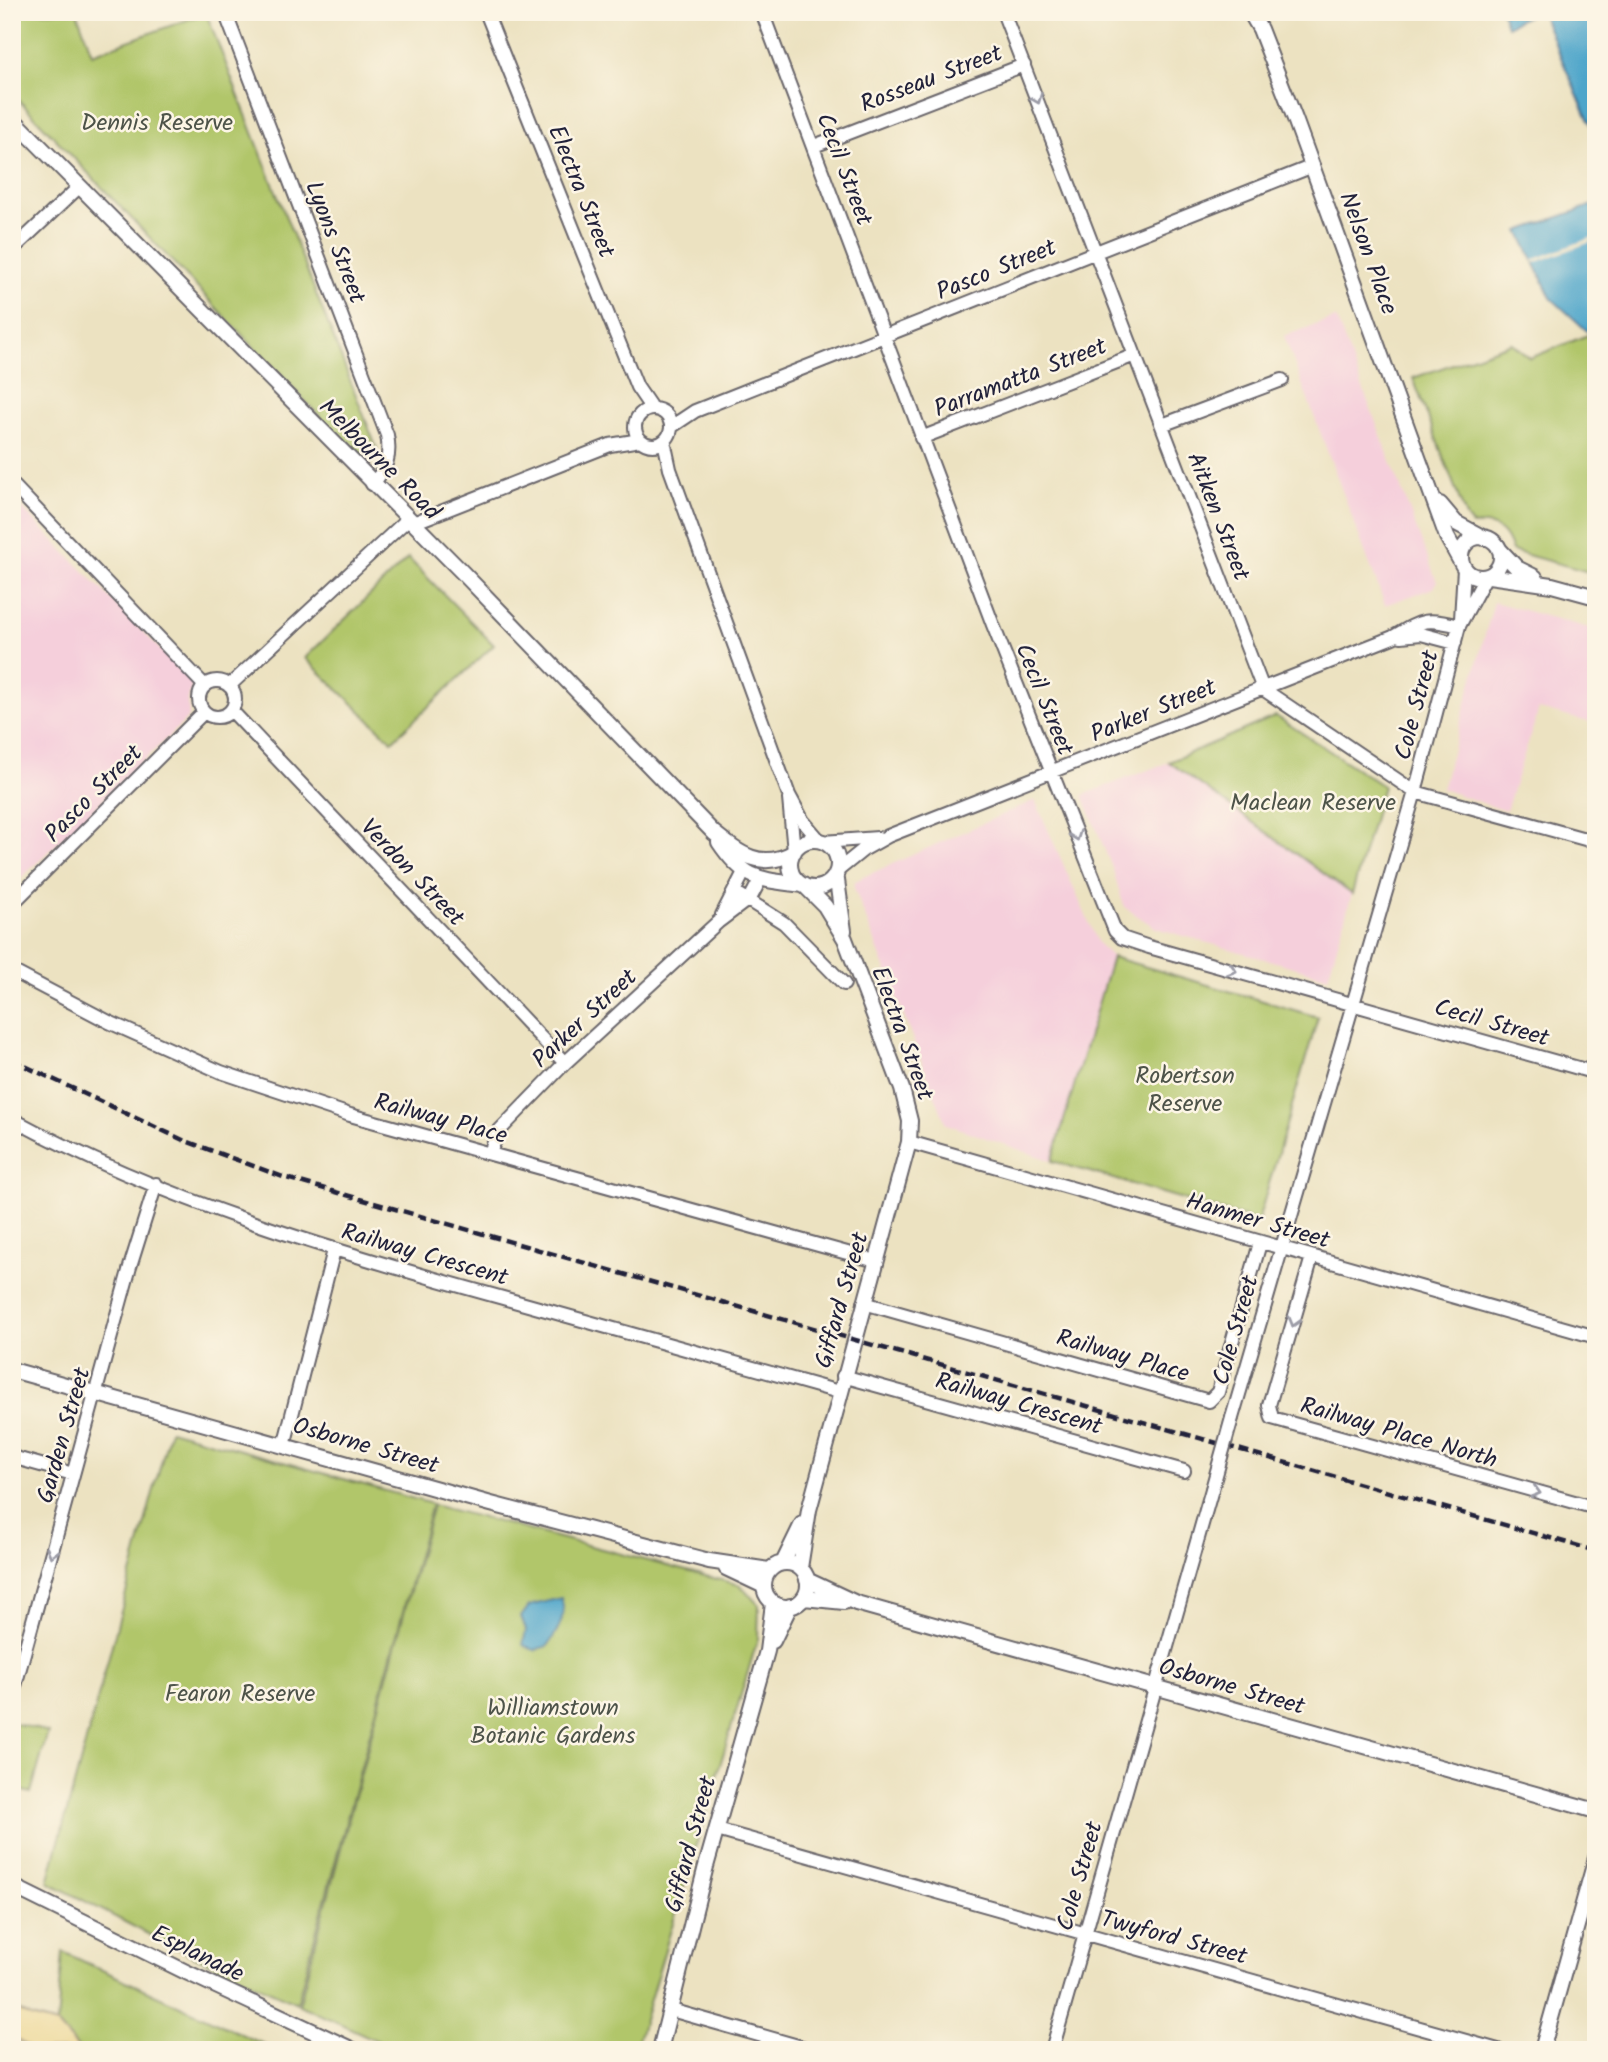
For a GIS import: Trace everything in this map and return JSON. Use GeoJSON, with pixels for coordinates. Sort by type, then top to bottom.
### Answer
{"type":"FeatureCollection","features":[{"type":"Feature","properties":{"kind":"street","name":"Lyons Street"},"geometry":{"type":"LineString","coordinates":[[225,12],[387,435],[388,460],[383,473],[372,484]]}},
{"type":"Feature","properties":{"kind":"street","name":"Electra Street"},"geometry":{"type":"LineString","coordinates":[[486,12],[646,411]]}},
{"type":"Feature","properties":{"kind":"street","name":"Cecil Street"},"geometry":{"type":"LineString","coordinates":[[762,12],[886,336],[921,438],[1090,876],[1115,931],[1122,938],[1596,1073]]}},
{"type":"Feature","properties":{"kind":"street","name":"Aitken Street"},"geometry":{"type":"LineString","coordinates":[[1003,12],[1263,689]]}},
{"type":"Feature","properties":{"kind":"street","name":"Nelson Place"},"geometry":{"type":"LineString","coordinates":[[1250,12],[1260,29],[1312,166],[1434,494],[1447,537],[1463,567]]}},
{"type":"Feature","properties":{"kind":"street","name":"Nelson Place"},"geometry":{"type":"LineString","coordinates":[[1257,12],[1260,29]]}},
{"type":"Feature","properties":{"kind":"street","name":"Rosseau Street"},"geometry":{"type":"LineString","coordinates":[[814,146],[1024,65]]}},
{"type":"Feature","properties":{"kind":"street","name":"Melbourne Road"},"geometry":{"type":"LineString","coordinates":[[12,118],[372,484],[411,520],[714,833],[744,856],[756,861]]}},
{"type":"Feature","properties":{"kind":"street","name":"Pasco Street"},"geometry":{"type":"LineString","coordinates":[[669,421],[1312,166]]}},
{"type":"Feature","properties":{"kind":"street"},"geometry":{"type":"LineString","coordinates":[[12,250],[79,187]]}},
{"type":"Feature","properties":{"kind":"street","name":"Parramatta Street"},"geometry":{"type":"LineString","coordinates":[[921,438],[1135,355]]}},
{"type":"Feature","properties":{"kind":"street"},"geometry":{"type":"LineString","coordinates":[[1162,425],[1282,380]]}},
{"type":"Feature","properties":{"kind":"street"},"geometry":{"type":"LineString","coordinates":[[610,445],[635,426],[646,411],[669,421],[659,443],[789,795],[803,821],[836,855],[837,872],[823,886],[804,886],[744,872],[756,861],[775,861],[794,852],[807,841],[821,841]]}},
{"type":"Feature","properties":{"kind":"street"},"geometry":{"type":"LineString","coordinates":[[635,426],[640,440]]}},
{"type":"Feature","properties":{"kind":"street"},"geometry":{"type":"LineString","coordinates":[[229,686],[411,520],[610,445],[640,440],[659,443]]}},
{"type":"Feature","properties":{"kind":"street"},"geometry":{"type":"LineString","coordinates":[[12,484],[205,686]]}},
{"type":"Feature","properties":{"kind":"street","name":"Nelson Place"},"geometry":{"type":"LineString","coordinates":[[1434,494],[1452,519],[1470,532],[1485,538]]}},
{"type":"Feature","properties":{"kind":"street"},"geometry":{"type":"LineString","coordinates":[[1552,585],[1517,568],[1485,538],[1472,539],[1465,545],[1461,557],[1463,567],[1474,576],[1552,585],[1596,597]]}},
{"type":"Feature","properties":{"kind":"street"},"geometry":{"type":"LineString","coordinates":[[1488,576],[1499,565],[1498,548]]}},
{"type":"Feature","properties":{"kind":"street","name":"Cole Street"},"geometry":{"type":"LineString","coordinates":[[1052,2050],[1351,1004],[1415,792],[1460,624],[1463,567]]}},
{"type":"Feature","properties":{"kind":"street","name":"Cole Street"},"geometry":{"type":"LineString","coordinates":[[1460,624],[1488,576]]}},
{"type":"Feature","properties":{"kind":"street","name":"Parker Street"},"geometry":{"type":"LineString","coordinates":[[837,872],[863,850],[888,836],[1393,637],[1429,619],[1460,624]]}},
{"type":"Feature","properties":{"kind":"street","name":"Parker Street"},"geometry":{"type":"LineString","coordinates":[[1393,637],[1422,634],[1455,643]]}},
{"type":"Feature","properties":{"kind":"street"},"geometry":{"type":"LineString","coordinates":[[217,681],[229,686],[234,698],[230,710],[219,717],[204,712],[199,697],[205,686],[217,681]]}},
{"type":"Feature","properties":{"kind":"street"},"geometry":{"type":"LineString","coordinates":[[1263,689],[1415,792],[1596,842]]}},
{"type":"Feature","properties":{"kind":"street","name":"Verdon Street"},"geometry":{"type":"LineString","coordinates":[[230,710],[565,1063]]}},
{"type":"Feature","properties":{"kind":"street","name":"Pasco Street"},"geometry":{"type":"LineString","coordinates":[[12,904],[204,712]]}},
{"type":"Feature","properties":{"kind":"street"},"geometry":{"type":"LineString","coordinates":[[789,795],[794,852],[791,869],[804,886]]}},
{"type":"Feature","properties":{"kind":"street","name":"Melbourne Road"},"geometry":{"type":"LineString","coordinates":[[714,833],[734,864],[744,872]]}},
{"type":"Feature","properties":{"kind":"street","name":"Parker Street"},"geometry":{"type":"LineString","coordinates":[[821,841],[844,843],[888,836]]}},
{"type":"Feature","properties":{"kind":"street"},"geometry":{"type":"LineString","coordinates":[[756,861],[761,878]]}},
{"type":"Feature","properties":{"kind":"street","name":"Parker Street"},"geometry":{"type":"LineString","coordinates":[[718,922],[744,872]]}},
{"type":"Feature","properties":{"kind":"street","name":"Electra Street"},"geometry":{"type":"LineString","coordinates":[[837,872],[845,939]]}},
{"type":"Feature","properties":{"kind":"street","name":"Parker Street"},"geometry":{"type":"LineString","coordinates":[[490,1153],[498,1132],[565,1063],[718,922],[757,891],[761,878]]}},
{"type":"Feature","properties":{"kind":"street","name":"Electra Street"},"geometry":{"type":"LineString","coordinates":[[804,886],[825,906],[845,939],[902,1089],[910,1121],[909,1143]]}},
{"type":"Feature","properties":{"kind":"street"},"geometry":{"type":"LineString","coordinates":[[735,892],[784,923],[844,984]]}},
{"type":"Feature","properties":{"kind":"street","name":"Railway Place"},"geometry":{"type":"LineString","coordinates":[[12,971],[109,1022],[221,1072],[350,1115],[876,1261]]}},
{"type":"Feature","properties":{"kind":"street","name":"Railway Crescent"},"geometry":{"type":"LineString","coordinates":[[12,1119],[47,1138],[246,1221],[334,1250],[839,1392]]}},
{"type":"Feature","properties":{"kind":"street","name":"Hanmer Street"},"geometry":{"type":"LineString","coordinates":[[909,1143],[1596,1337]]}},
{"type":"Feature","properties":{"kind":"street","name":"Giffard Street"},"geometry":{"type":"LineString","coordinates":[[804,1574],[809,1510],[843,1376],[909,1143]]}},
{"type":"Feature","properties":{"kind":"street","name":"Garden Street"},"geometry":{"type":"LineString","coordinates":[[12,1697],[156,1184]]}},
{"type":"Feature","properties":{"kind":"street","name":"Railway Place"},"geometry":{"type":"LineString","coordinates":[[864,1303],[1209,1401],[1218,1392],[1260,1242]]}},
{"type":"Feature","properties":{"kind":"street"},"geometry":{"type":"LineString","coordinates":[[284,1446],[334,1250]]}},
{"type":"Feature","properties":{"kind":"street","name":"Railway Place North"},"geometry":{"type":"LineString","coordinates":[[1312,1257],[1269,1405],[1271,1417],[1596,1508]]}},
{"type":"Feature","properties":{"kind":"street","name":"Osborne Street"},"geometry":{"type":"LineString","coordinates":[[12,1370],[491,1504],[709,1560],[769,1570]]}},
{"type":"Feature","properties":{"kind":"street","name":"Railway Crescent"},"geometry":{"type":"LineString","coordinates":[[843,1376],[1184,1471]]}},
{"type":"Feature","properties":{"kind":"street"},"geometry":{"type":"LineString","coordinates":[[12,1457],[73,1474]]}},
{"type":"Feature","properties":{"kind":"street","name":"Giffard Street"},"geometry":{"type":"LineString","coordinates":[[783,1563],[809,1510]]}},
{"type":"Feature","properties":{"kind":"street","name":"Osborne Street"},"geometry":{"type":"LineString","coordinates":[[709,1560],[764,1586]]}},
{"type":"Feature","properties":{"kind":"street"},"geometry":{"type":"LineString","coordinates":[[783,1563],[804,1574],[804,1598],[790,1606],[773,1603],[764,1586],[769,1570],[783,1563]]}},
{"type":"Feature","properties":{"kind":"street","name":"Osborne Street"},"geometry":{"type":"LineString","coordinates":[[804,1574],[856,1603]]}},
{"type":"Feature","properties":{"kind":"street","name":"Osborne Street"},"geometry":{"type":"LineString","coordinates":[[804,1598],[856,1603],[1596,1811]]}},
{"type":"Feature","properties":{"kind":"street","name":"Giffard Street"},"geometry":{"type":"LineString","coordinates":[[660,2050],[767,1651],[773,1603]]}},
{"type":"Feature","properties":{"kind":"street","name":"Giffard Street"},"geometry":{"type":"LineString","coordinates":[[767,1651],[790,1606]]}},
{"type":"Feature","properties":{"kind":"street","name":"Twyford Street"},"geometry":{"type":"LineString","coordinates":[[717,1830],[1498,2050]]}},
{"type":"Feature","properties":{"kind":"street"},"geometry":{"type":"LineString","coordinates":[[1542,2050],[1596,1858]]}},
{"type":"Feature","properties":{"kind":"street","name":"Esplanade"},"geometry":{"type":"LineString","coordinates":[[17,1887],[186,1972],[353,2050]]}},
{"type":"Feature","properties":{"kind":"street"},"geometry":{"type":"LineString","coordinates":[[671,2010],[812,2050]]}},
{"type":"Feature","properties":{"kind":"shaded area"},"geometry":{"type":"Polygon","coordinates":[[[1336,318],[1437,582],[1434,588],[1385,605],[1284,336],[1336,318]]]}},
{"type":"Feature","properties":{"kind":"shaded area"},"geometry":{"type":"Polygon","coordinates":[[[22,508],[193,683],[188,699],[189,717],[12,887],[12,517],[22,508]]]}},
{"type":"Feature","properties":{"kind":"shaded area"},"geometry":{"type":"Polygon","coordinates":[[[1494,602],[1596,630],[1596,724],[1539,709],[1506,811],[1442,789],[1494,602]]]}},
{"type":"Feature","properties":{"kind":"shaded area"},"geometry":{"type":"Polygon","coordinates":[[[1169,762],[1352,894],[1328,977],[1156,928],[1124,907],[1114,873],[1083,795],[1169,762]]]}},
{"type":"Feature","properties":{"kind":"shaded area"},"geometry":{"type":"Polygon","coordinates":[[[1035,800],[1098,943],[1112,957],[1052,1161],[946,1124],[854,888],[854,883],[861,878],[1035,800]]]}},
{"type":"Feature","properties":{"kind":"green space","name":"Dennis Reserve"},"geometry":{"type":"Polygon","coordinates":[[[12,12],[77,12],[92,54],[206,13],[377,449],[372,455],[359,453],[346,444],[12,93],[12,12]]]}},
{"type":"Feature","properties":{"kind":"green space"},"geometry":{"type":"Polygon","coordinates":[[[1588,335],[1596,341],[1596,574],[1512,551],[1506,537],[1498,529],[1487,525],[1472,525],[1467,519],[1413,378],[1512,343],[1530,358],[1588,335]]]}},
{"type":"Feature","properties":{"kind":"green space"},"geometry":{"type":"Polygon","coordinates":[[[408,558],[494,645],[392,741],[305,658],[408,558]]]}},
{"type":"Feature","properties":{"kind":"green space","name":"Maclean Reserve"},"geometry":{"type":"Polygon","coordinates":[[[1276,716],[1383,786],[1352,894],[1169,762],[1276,716]]]}},
{"type":"Feature","properties":{"kind":"green space","name":"Robertson Reserve"},"geometry":{"type":"Polygon","coordinates":[[[1112,957],[1318,1017],[1258,1221],[1052,1161],[1112,957]]]}},
{"type":"Feature","properties":{"kind":"green space","name":"Fearon Reserve"},"geometry":{"type":"Polygon","coordinates":[[[170,1430],[432,1504],[297,2003],[169,1945],[48,1882],[170,1430]]]}},
{"type":"Feature","properties":{"kind":"green space","name":"Williamstown Botanic Gardens"},"geometry":{"type":"Polygon","coordinates":[[[433,1505],[740,1585],[759,1605],[758,1638],[635,2050],[398,2050],[299,2005],[433,1505]]]}},
{"type":"Feature","properties":{"kind":"green space"},"geometry":{"type":"Polygon","coordinates":[[[13,1723],[48,1732],[31,1793],[12,1788],[13,1723]]]}},
{"type":"Feature","properties":{"kind":"green space"},"geometry":{"type":"Polygon","coordinates":[[[63,1952],[276,2050],[80,2050],[57,2024],[63,1952]]]}},
{"type":"Feature","properties":{"kind":"sand"},"geometry":{"type":"Polygon","coordinates":[[[12,2007],[31,2017],[57,2024],[80,2050],[32,2050],[12,2036],[12,2007]]]}},
{"type":"Feature","properties":{"kind":"water"},"geometry":{"type":"Polygon","coordinates":[[[1502,12],[1535,12],[1507,26],[1502,12]]]}},
{"type":"Feature","properties":{"kind":"water"},"geometry":{"type":"Polygon","coordinates":[[[1541,12],[1596,12],[1596,137],[1541,12]]]}},
{"type":"Feature","properties":{"kind":"water"},"geometry":{"type":"Polygon","coordinates":[[[1596,204],[1596,339],[1551,298],[1519,231],[1596,204]]]}},
{"type":"Feature","properties":{"kind":"water"},"geometry":{"type":"Polygon","coordinates":[[[561,1598],[562,1617],[548,1646],[534,1650],[523,1645],[526,1630],[521,1617],[529,1606],[561,1598]]]}},
{"type":"Feature","properties":{"kind":"pier"},"geometry":{"type":"Polygon","coordinates":[[[1596,236],[1596,240],[1534,263],[1533,260],[1596,236]]]}},
{"type":"Feature","properties":{"kind":"railway"},"geometry":{"type":"LineString","coordinates":[[12,1060],[183,1140],[283,1177],[1596,1551]]}}]}
